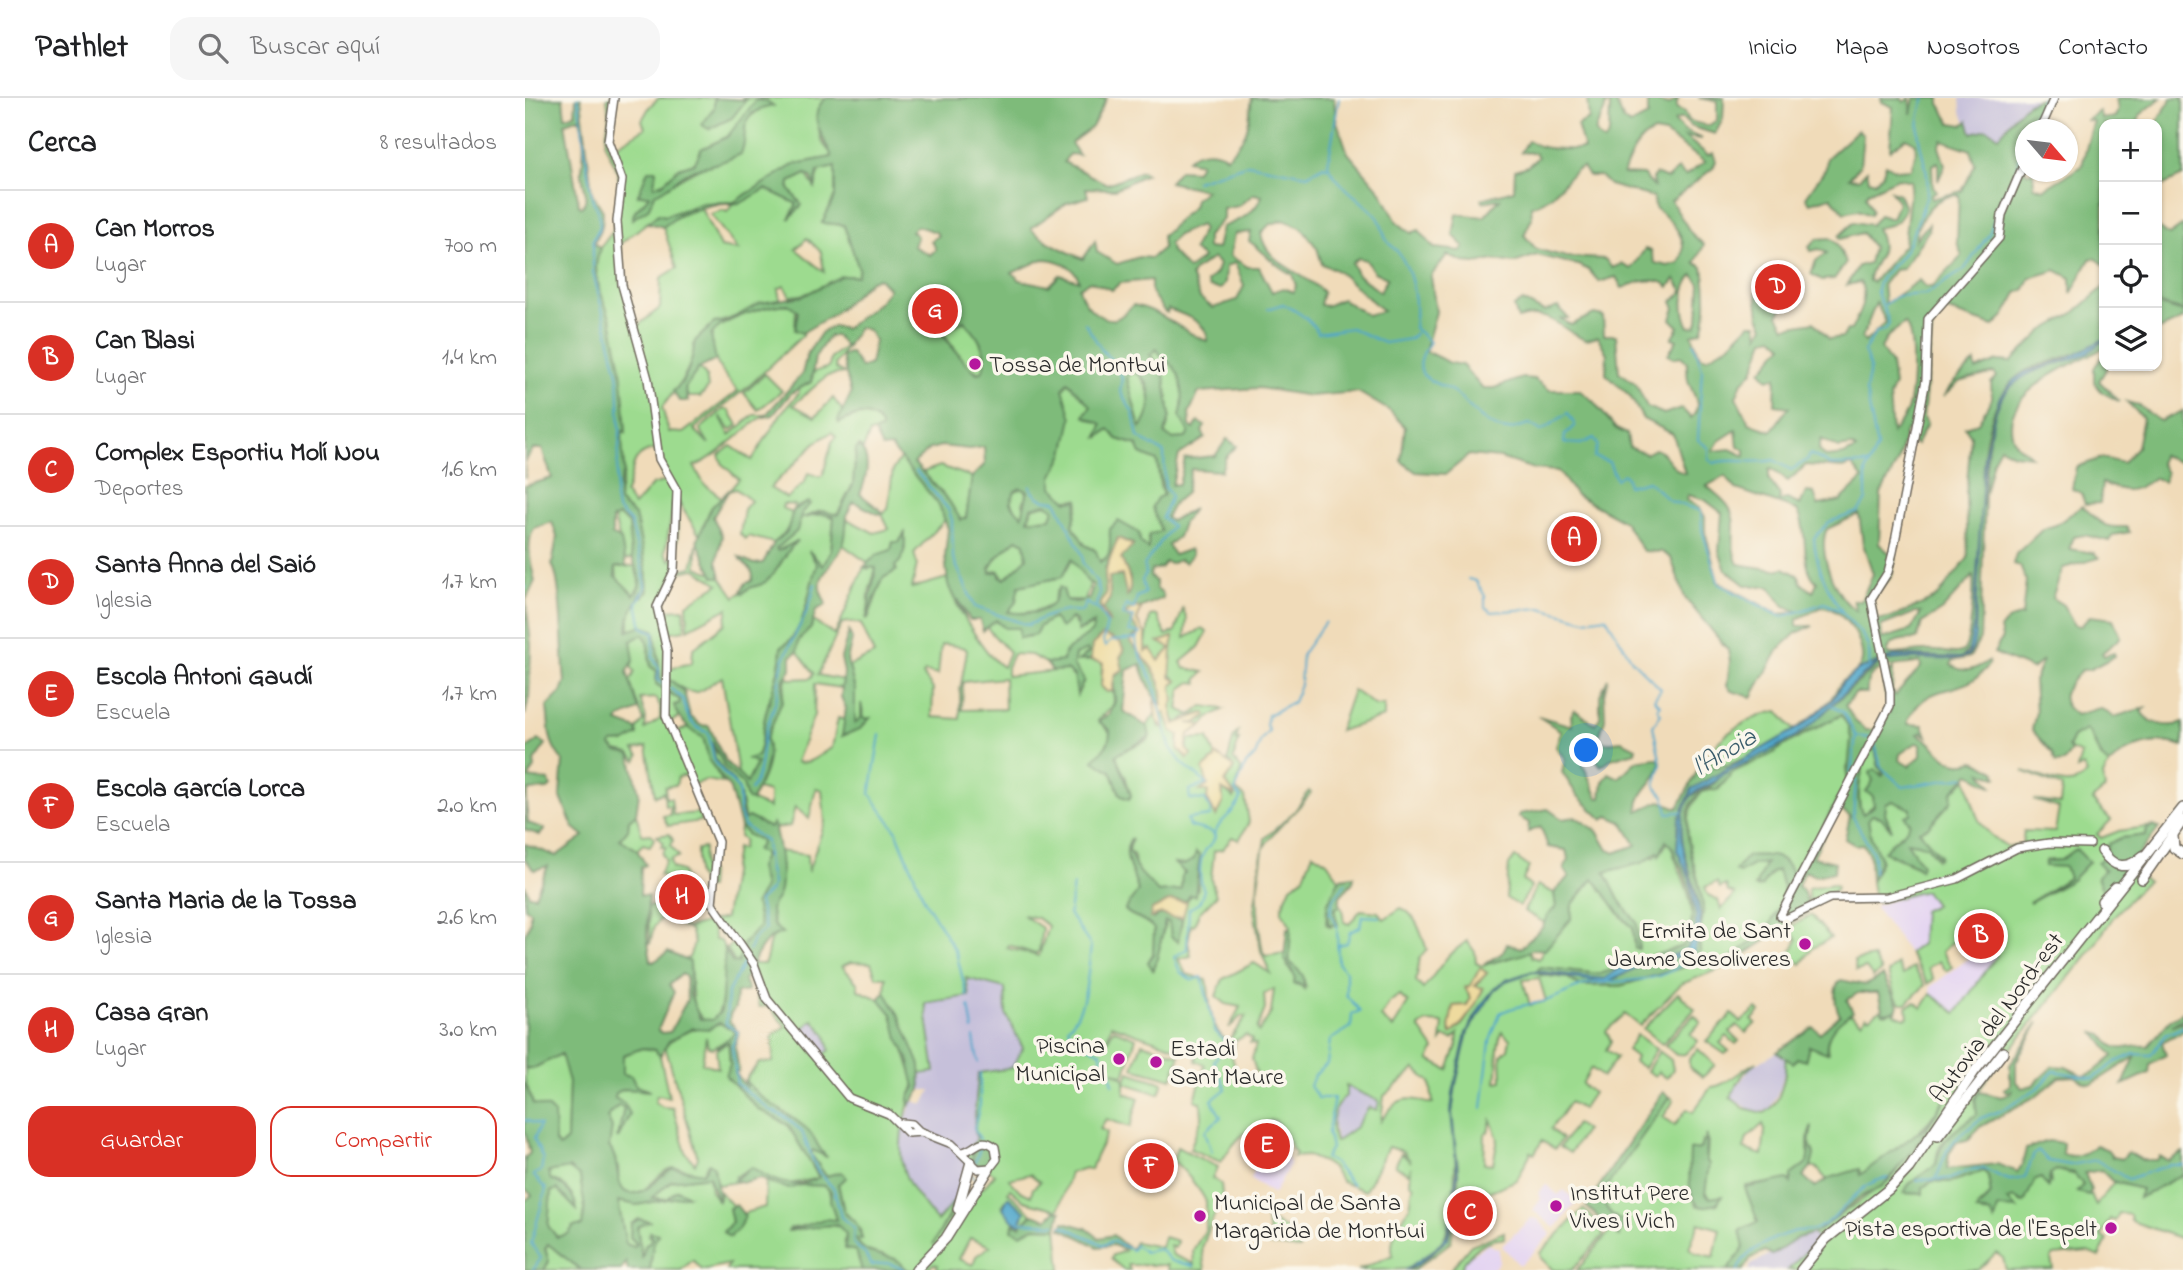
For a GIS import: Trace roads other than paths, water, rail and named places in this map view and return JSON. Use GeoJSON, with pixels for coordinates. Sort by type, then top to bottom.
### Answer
{"type":"FeatureCollection","features":[{"type":"Feature","properties":{"kind":"highway"},"geometry":{"type":"LineString","coordinates":[[2102,901],[2147,852],[2183,806]]}},
{"type":"Feature","properties":{"kind":"highway","name":"Autovia del Nord-est"},"geometry":{"type":"LineString","coordinates":[[1803,1270],[1831,1234],[1896,1182],[1920,1155],[1979,1065],[2183,806]]}},
{"type":"Feature","properties":{"kind":"highway"},"geometry":{"type":"LineString","coordinates":[[2183,818],[2172,844],[2175,850],[2183,854]]}},
{"type":"Feature","properties":{"kind":"highway"},"geometry":{"type":"LineString","coordinates":[[2142,879],[2183,818]]}},
{"type":"Feature","properties":{"kind":"highway","name":"Autovia del Nord-est"},"geometry":{"type":"LineString","coordinates":[[1803,1270],[1826,1244],[1895,1188],[1924,1154],[1973,1079],[2183,818]]}},
{"type":"Feature","properties":{"kind":"highway"},"geometry":{"type":"LineString","coordinates":[[2102,851],[2109,862],[2120,867],[2131,865],[2147,852]]}},
{"type":"Feature","properties":{"kind":"highway"},"geometry":{"type":"LineString","coordinates":[[1924,1154],[2003,1052]]}},
{"type":"Feature","properties":{"kind":"highway"},"geometry":{"type":"LineString","coordinates":[[1896,1182],[1917,1154],[1941,1111]]}},
{"type":"Feature","properties":{"kind":"highway"},"geometry":{"type":"LineString","coordinates":[[921,1265],[958,1210],[969,1155]]}},
{"type":"Feature","properties":{"kind":"highway"},"geometry":{"type":"LineString","coordinates":[[921,1265],[946,1238],[989,1169]]}},
{"type":"Feature","properties":{"kind":"main road"},"geometry":{"type":"LineString","coordinates":[[614,98],[608,141],[622,180],[617,221],[622,285],[648,379],[658,454],[663,471],[677,491],[674,571],[657,607],[667,651],[668,722],[718,843],[712,901],[753,961],[767,999],[849,1098],[889,1114],[910,1128],[949,1142],[969,1155],[978,1169],[989,1169],[997,1159],[993,1146],[981,1142],[969,1155]]}},
{"type":"Feature","properties":{"kind":"main road"},"geometry":{"type":"LineString","coordinates":[[2045,119],[2054,98]]}},
{"type":"Feature","properties":{"kind":"main road"},"geometry":{"type":"LineString","coordinates":[[2016,182],[2002,215],[1999,239],[1928,319],[1926,380],[1893,552],[1888,572],[1871,599],[1890,691],[1889,709],[1789,899],[1788,916],[1835,898],[1839,892],[1846,898],[1887,897],[1957,879],[2017,848],[2049,844],[2089,847]]}},
{"type":"Feature","properties":{"kind":"water"},"geometry":{"type":"Polygon","coordinates":[[[2099,342],[2093,349],[2080,356],[2025,376],[2002,398],[1995,414],[1999,399],[2014,380],[2026,372],[2064,360],[2099,342]]]}},
{"type":"Feature","properties":{"kind":"water"},"geometry":{"type":"Polygon","coordinates":[[[1988,442],[1982,492],[1984,456],[1988,442]]]}},
{"type":"Feature","properties":{"kind":"water"},"geometry":{"type":"Polygon","coordinates":[[[1981,513],[1978,590],[1972,650],[1969,654],[1962,657],[1968,654],[1974,624],[1981,513]]]}},
{"type":"Feature","properties":{"kind":"water"},"geometry":{"type":"Polygon","coordinates":[[[1894,656],[1959,658],[1882,662],[1866,673],[1801,733],[1723,774],[1715,782],[1692,795],[1684,813],[1682,827],[1685,858],[1700,917],[1694,954],[1640,966],[1606,983],[1533,972],[1506,981],[1494,991],[1468,1032],[1456,1084],[1452,1113],[1458,1172],[1448,1239],[1417,1265],[1405,1270],[1436,1248],[1447,1235],[1457,1173],[1451,1112],[1453,1093],[1466,1033],[1494,989],[1506,980],[1533,971],[1604,979],[1619,969],[1677,954],[1687,948],[1696,933],[1696,915],[1690,879],[1677,850],[1679,819],[1692,789],[1803,725],[1833,699],[1843,682],[1859,670],[1894,656]]]}},
{"type":"Feature","properties":{"kind":"water"},"geometry":{"type":"Polygon","coordinates":[[[1008,1197],[1025,1212],[1020,1224],[1013,1221],[1003,1208],[1008,1197]]]}},
{"type":"Feature","properties":{"kind":"waterway"},"geometry":{"type":"LineString","coordinates":[[578,98],[589,179],[600,226],[593,240],[593,272],[618,374],[620,432],[615,498],[617,509],[631,523],[645,589],[637,603],[642,627],[654,632],[653,657],[659,668],[658,680],[663,683]]}},
{"type":"Feature","properties":{"kind":"waterway"},"geometry":{"type":"LineString","coordinates":[[1339,98],[1328,164],[1337,179],[1379,219],[1387,241],[1407,268],[1415,298],[1414,328],[1430,342],[1421,361],[1422,373],[1455,393],[1486,421],[1502,429],[1530,424],[1541,431],[1568,413],[1575,425],[1565,435],[1564,443],[1581,444],[1594,438],[1598,445],[1594,457],[1609,462],[1616,479],[1623,474],[1627,478],[1628,486],[1648,481],[1670,501],[1701,511],[1702,530],[1719,584],[1782,617],[1825,603],[1842,612]]}},
{"type":"Feature","properties":{"kind":"waterway"},"geometry":{"type":"LineString","coordinates":[[1869,667],[1870,656],[1866,641],[1831,594],[1819,566],[1814,538],[1829,522],[1858,512],[1866,500],[1866,471],[1877,447],[1866,391],[1870,367],[1864,351],[1876,332],[1885,330],[1889,324],[1877,293],[1878,285],[1904,251],[1926,197],[1926,168],[1918,126],[1925,98]]}},
{"type":"Feature","properties":{"kind":"waterway"},"geometry":{"type":"LineString","coordinates":[[2032,119],[2043,98]]}},
{"type":"Feature","properties":{"kind":"waterway"},"geometry":{"type":"LineString","coordinates":[[1196,181],[1248,164],[1307,175],[1324,166],[1328,168]]}},
{"type":"Feature","properties":{"kind":"waterway"},"geometry":{"type":"LineString","coordinates":[[1884,305],[1897,296],[1926,294],[1964,270],[1989,234],[2015,174]]}},
{"type":"Feature","properties":{"kind":"waterway"},"geometry":{"type":"LineString","coordinates":[[1268,309],[1283,304],[1307,320],[1318,333],[1351,328],[1384,343],[1410,339],[1415,333]]}},
{"type":"Feature","properties":{"kind":"waterway"},"geometry":{"type":"LineString","coordinates":[[1085,323],[1102,350],[1117,366],[1122,378],[1120,391],[1133,413],[1138,437],[1164,453],[1165,487],[1171,496],[1162,518],[1172,526],[1144,565],[1146,574],[1142,580],[1145,593],[1137,597],[1134,609],[1126,605],[1123,616],[1134,617],[1129,632],[1141,633],[1136,639],[1137,648],[1154,684],[1170,747],[1182,763],[1207,784],[1189,790],[1190,799],[1205,800],[1211,810],[1210,816],[1187,819],[1189,826],[1212,832],[1215,837],[1201,860],[1200,876],[1204,890],[1199,903],[1189,909],[1187,949],[1174,957],[1180,972],[1192,980],[1202,977],[1215,1031],[1227,1044],[1227,1050],[1218,1055],[1214,1062],[1226,1089],[1212,1100],[1221,1117],[1205,1131],[1212,1152]]}},
{"type":"Feature","properties":{"kind":"waterway"},"geometry":{"type":"LineString","coordinates":[[1694,343],[1702,369],[1698,440],[1709,448],[1709,460],[1714,463],[1774,460],[1791,470],[1807,460],[1810,454],[1831,465],[1868,464]]}},
{"type":"Feature","properties":{"kind":"waterway"},"geometry":{"type":"LineString","coordinates":[[916,471],[948,509],[952,520],[953,558],[975,607],[1028,625],[1060,612],[1081,612],[1086,603],[1099,610],[1107,624],[1103,641],[1105,647],[1111,641],[1136,639]]}},
{"type":"Feature","properties":{"kind":"waterway"},"geometry":{"type":"LineString","coordinates":[[1030,486],[1040,498],[1056,501],[1083,556],[1083,563],[1096,581],[1100,593],[1095,608]]}},
{"type":"Feature","properties":{"kind":"waterway"},"geometry":{"type":"LineString","coordinates":[[1468,579],[1476,581],[1485,596],[1485,607],[1492,612],[1541,608],[1585,620],[1606,617],[1632,660],[1661,689],[1654,699],[1660,705],[1657,708],[1661,714],[1653,726],[1661,764],[1655,786],[1664,796],[1668,813],[1682,812]]}},
{"type":"Feature","properties":{"kind":"waterway"},"geometry":{"type":"LineString","coordinates":[[751,790],[759,771],[764,738],[776,701],[784,659],[805,614],[815,584]]}},
{"type":"Feature","properties":{"kind":"waterway"},"geometry":{"type":"LineString","coordinates":[[1215,835],[1219,825],[1239,803],[1241,798],[1235,791],[1246,764],[1255,756],[1261,740],[1269,731],[1266,725],[1268,715],[1293,702],[1300,685],[1302,654],[1325,622]]}},
{"type":"Feature","properties":{"kind":"waterway"},"geometry":{"type":"LineString","coordinates":[[670,688],[683,699],[693,724],[708,732],[715,763],[739,790],[739,810],[744,826],[766,841],[772,885],[759,901],[765,929],[753,939],[749,951]]}},
{"type":"Feature","properties":{"kind":"waterway"},"geometry":{"type":"LineString","coordinates":[[1832,706],[1843,712],[1856,736],[1870,738]]}},
{"type":"Feature","properties":{"kind":"waterway"},"geometry":{"type":"LineString","coordinates":[[880,735],[870,794],[896,830],[925,901],[956,952],[967,996]]}},
{"type":"Feature","properties":{"kind":"waterway"},"geometry":{"type":"LineString","coordinates":[[1851,773],[1856,736]]}},
{"type":"Feature","properties":{"kind":"waterway"},"geometry":{"type":"LineString","coordinates":[[1874,741],[1881,767],[1903,787],[1965,777]]}},
{"type":"Feature","properties":{"kind":"waterway"},"geometry":{"type":"LineString","coordinates":[[525,758],[525,770]]}},
{"type":"Feature","properties":{"kind":"waterway"},"geometry":{"type":"LineString","coordinates":[[1856,780],[1853,817],[1874,855],[1874,873]]}},
{"type":"Feature","properties":{"kind":"waterway"},"geometry":{"type":"LineString","coordinates":[[1346,883],[1333,900],[1330,913],[1337,925],[1338,963],[1346,972],[1346,995],[1360,1011],[1352,1014],[1351,1027],[1330,1040],[1327,1064],[1314,1076],[1310,1086],[1318,1098],[1334,1098],[1328,1133],[1331,1148],[1325,1158],[1334,1163],[1352,1185]]}},
{"type":"Feature","properties":{"kind":"waterway"},"geometry":{"type":"LineString","coordinates":[[1073,885],[1069,914],[1091,946],[1083,1001],[1068,1027],[1072,1037],[1101,1052],[1102,1066],[1110,1072],[1113,1084]]}},
{"type":"Feature","properties":{"kind":"waterway"},"geometry":{"type":"LineString","coordinates":[[1338,945],[1347,943],[1350,932],[1360,927],[1362,916],[1380,917]]}},
{"type":"Feature","properties":{"kind":"waterway"},"geometry":{"type":"LineString","coordinates":[[1482,1108],[1490,1041],[1500,1013],[1548,1000],[1588,984],[1657,976],[1681,965],[1689,955]]}},
{"type":"Feature","properties":{"kind":"waterway"},"geometry":{"type":"LineString","coordinates":[[746,959],[728,992],[726,1024],[738,1032],[732,1046],[737,1084],[770,1110],[787,1118],[802,1132],[817,1170],[834,1189],[841,1217],[854,1228],[853,1243],[865,1254],[871,1265],[888,1263],[905,1270]]}},
{"type":"Feature","properties":{"kind":"waterway"},"geometry":{"type":"LineString","coordinates":[[969,1006],[973,1030]]}},
{"type":"Feature","properties":{"kind":"waterway"},"geometry":{"type":"LineString","coordinates":[[1937,1177],[1947,1150],[1955,1140],[1981,1118],[2000,1111],[2038,1088],[2054,1071],[2094,1078],[2116,1062],[2134,1054],[2151,1055],[2165,1035],[2183,1027]]}},
{"type":"Feature","properties":{"kind":"waterway"},"geometry":{"type":"LineString","coordinates":[[974,1038],[978,1062]]}},
{"type":"Feature","properties":{"kind":"waterway"},"geometry":{"type":"LineString","coordinates":[[980,1073],[980,1104],[974,1129],[980,1139]]}},
{"type":"Feature","properties":{"kind":"waterway"},"geometry":{"type":"LineString","coordinates":[[525,1120],[540,1125],[534,1139],[543,1159],[541,1171],[533,1175],[546,1189],[531,1243],[541,1258],[533,1270]]}},
{"type":"Feature","properties":{"kind":"waterway"},"geometry":{"type":"LineString","coordinates":[[975,1163],[981,1145]]}},
{"type":"Feature","properties":{"kind":"waterway"},"geometry":{"type":"LineString","coordinates":[[1917,1180],[1951,1178],[1978,1169],[2007,1179],[2018,1179],[2025,1177],[2034,1154],[2039,1151],[2048,1161],[2070,1165],[2096,1160],[2128,1179],[2169,1165],[2183,1165]]}},
{"type":"Feature","properties":{"kind":"waterway"},"geometry":{"type":"LineString","coordinates":[[972,1175],[977,1182]]}},
{"type":"Feature","properties":{"kind":"waterway"},"geometry":{"type":"LineString","coordinates":[[1738,1270],[1747,1256],[1762,1245],[1788,1233],[1818,1228],[1836,1216],[1868,1185],[1888,1178]]}},
{"type":"Feature","properties":{"kind":"waterway"},"geometry":{"type":"LineString","coordinates":[[1020,1222],[1055,1224]]}},
{"type":"Feature","properties":{"kind":"waterway"},"geometry":{"type":"LineString","coordinates":[[1062,1225],[1104,1245],[1112,1241],[1132,1250],[1135,1245],[1145,1252],[1160,1249],[1171,1261],[1193,1266]]}},
{"type":"Feature","properties":{"kind":"place","name":"Santa Anna del Saió"},"geometry":{"type":"Point","coordinates":[1778,287]}},
{"type":"Feature","properties":{"kind":"place","name":"Santa Maria de la Tossa"},"geometry":{"type":"Point","coordinates":[935,311]}},
{"type":"Feature","properties":{"kind":"place","name":"Tossa de Montbui"},"geometry":{"type":"Point","coordinates":[975,364]}},
{"type":"Feature","properties":{"kind":"place","name":"Can Morros"},"geometry":{"type":"Point","coordinates":[1574,539]}},
{"type":"Feature","properties":{"kind":"place","name":"Casa Gran"},"geometry":{"type":"Point","coordinates":[682,897]}},
{"type":"Feature","properties":{"kind":"place","name":"Can Blasi"},"geometry":{"type":"Point","coordinates":[1981,936]}},
{"type":"Feature","properties":{"kind":"place","name":"Ermita de Sant Jaume Sesoliveres"},"geometry":{"type":"Point","coordinates":[1805,944]}},
{"type":"Feature","properties":{"kind":"place","name":"Piscina Municipal"},"geometry":{"type":"Point","coordinates":[1119,1059]}},
{"type":"Feature","properties":{"kind":"place","name":"Estadi Sant Maure"},"geometry":{"type":"Point","coordinates":[1156,1062]}},
{"type":"Feature","properties":{"kind":"place","name":"Escola Antoni Gaudí"},"geometry":{"type":"Point","coordinates":[1267,1146]}},
{"type":"Feature","properties":{"kind":"place","name":"Escola García Lorca"},"geometry":{"type":"Point","coordinates":[1151,1166]}},
{"type":"Feature","properties":{"kind":"place","name":"Institut Pere Vives i Vich"},"geometry":{"type":"Point","coordinates":[1556,1206]}},
{"type":"Feature","properties":{"kind":"place","name":"Complex Esportiu Molí Nou"},"geometry":{"type":"Point","coordinates":[1470,1213]}},
{"type":"Feature","properties":{"kind":"place","name":"Municipal de Santa Margarida de Montbui"},"geometry":{"type":"Point","coordinates":[1200,1216]}},
{"type":"Feature","properties":{"kind":"place","name":"Pista esportiva de l'Espelt"},"geometry":{"type":"Point","coordinates":[2111,1228]}},
{"type":"Feature","properties":{"kind":"water label","name":"l'Anoia"},"geometry":{"type":"Point","coordinates":[1724,751]}}]}
